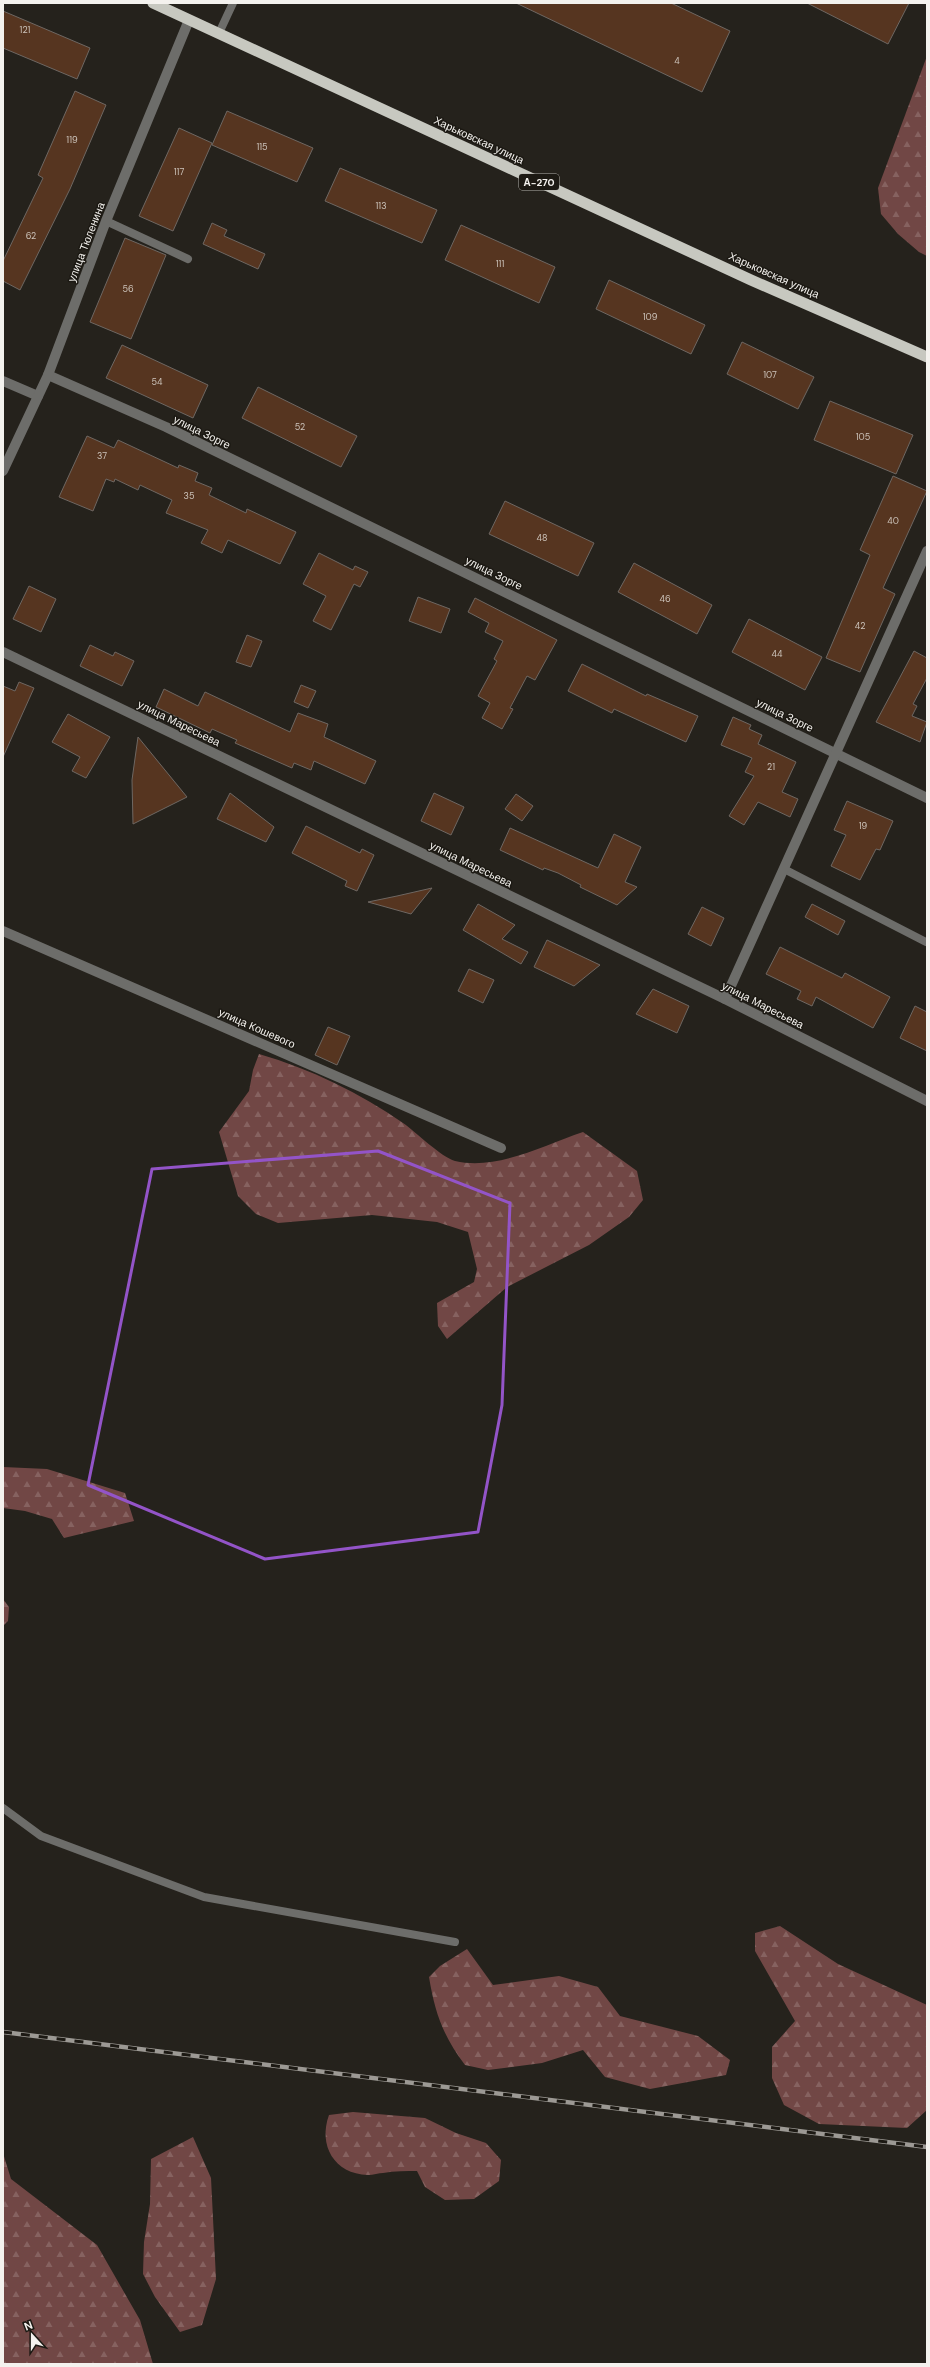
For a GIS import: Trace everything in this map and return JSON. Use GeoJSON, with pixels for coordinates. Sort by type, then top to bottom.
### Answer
{"type":"FeatureCollection","features":[{"type":"Feature","properties":{"kind":"highway","name":"Харьковская улица"},"geometry":{"type":"LineString","coordinates":[[153,3],[750,280],[927,358]]}},
{"type":"Feature","properties":{"kind":"street","name":"улица Тюленина"},"geometry":{"type":"LineString","coordinates":[[3,471],[48,375],[106,221],[189,20]]}},
{"type":"Feature","properties":{"kind":"street","name":"улица Зорге"},"geometry":{"type":"LineString","coordinates":[[48,375],[166,428],[927,798]]}},
{"type":"Feature","properties":{"kind":"street"},"geometry":{"type":"LineString","coordinates":[[3,380],[38,396]]}},
{"type":"Feature","properties":{"kind":"street"},"geometry":{"type":"LineString","coordinates":[[725,999],[927,551]]}},
{"type":"Feature","properties":{"kind":"street","name":"улица Маресьева"},"geometry":{"type":"LineString","coordinates":[[3,652],[725,999],[927,1101]]}},
{"type":"Feature","properties":{"kind":"street","name":"улица Кошевого"},"geometry":{"type":"LineString","coordinates":[[3,931],[501,1148]]}},
{"type":"Feature","properties":{"kind":"lane"},"geometry":{"type":"LineString","coordinates":[[219,33],[233,3]]}},
{"type":"Feature","properties":{"kind":"lane"},"geometry":{"type":"LineString","coordinates":[[106,221],[188,259]]}},
{"type":"Feature","properties":{"kind":"lane"},"geometry":{"type":"LineString","coordinates":[[784,869],[926,942]]}},
{"type":"Feature","properties":{"kind":"lane"},"geometry":{"type":"LineString","coordinates":[[3,1808],[41,1836],[118,1867],[204,1897],[455,1942]]}},
{"type":"Feature","properties":{"kind":"highlighted area"},"geometry":{"type":"Polygon","coordinates":[[[378,1151],[510,1203],[502,1405],[478,1532],[265,1559],[88,1485],[152,1169],[378,1151]]]}},
{"type":"Feature","properties":{"kind":"green space"},"geometry":{"type":"Polygon","coordinates":[[[927,56],[927,256],[919,252],[898,234],[881,214],[878,188],[927,56]]]}},
{"type":"Feature","properties":{"kind":"green space"},"geometry":{"type":"Polygon","coordinates":[[[259,1054],[297,1067],[352,1092],[387,1112],[436,1150],[449,1159],[455,1161],[487,1163],[504,1160],[536,1150],[583,1132],[637,1171],[643,1200],[629,1217],[589,1245],[507,1287],[447,1339],[438,1326],[437,1303],[474,1282],[477,1269],[468,1232],[437,1222],[372,1215],[278,1223],[256,1214],[238,1196],[219,1132],[249,1091],[253,1070],[259,1054]]]}},
{"type":"Feature","properties":{"kind":"green space"},"geometry":{"type":"Polygon","coordinates":[[[3,1467],[47,1469],[125,1493],[134,1521],[64,1538],[52,1519],[25,1511],[3,1508],[3,1467]]]}},
{"type":"Feature","properties":{"kind":"green space"},"geometry":{"type":"Polygon","coordinates":[[[3,1599],[9,1607],[8,1621],[3,1626],[3,1599]]]}},
{"type":"Feature","properties":{"kind":"green space"},"geometry":{"type":"Polygon","coordinates":[[[780,1926],[838,1964],[927,2005],[927,2110],[907,2128],[819,2124],[784,2105],[772,2078],[772,2047],[795,2021],[755,1951],[755,1933],[780,1926]]]}},
{"type":"Feature","properties":{"kind":"green space"},"geometry":{"type":"Polygon","coordinates":[[[467,1949],[493,1985],[559,1976],[598,1987],[620,2016],[698,2036],[730,2060],[726,2075],[650,2089],[605,2077],[583,2050],[542,2063],[488,2070],[465,2065],[451,2044],[441,2024],[434,2002],[429,1977],[440,1966],[467,1949]]]}},
{"type":"Feature","properties":{"kind":"green space"},"geometry":{"type":"Polygon","coordinates":[[[353,2112],[425,2118],[456,2133],[486,2143],[501,2160],[499,2181],[474,2199],[445,2200],[425,2187],[417,2171],[396,2171],[368,2175],[356,2173],[346,2169],[332,2156],[326,2137],[326,2126],[329,2115],[353,2112]]]}},
{"type":"Feature","properties":{"kind":"green space"},"geometry":{"type":"Polygon","coordinates":[[[193,2137],[211,2178],[216,2279],[202,2325],[180,2332],[155,2297],[143,2274],[144,2242],[150,2204],[151,2159],[193,2137]]]}},
{"type":"Feature","properties":{"kind":"green space"},"geometry":{"type":"Polygon","coordinates":[[[3,2153],[11,2179],[97,2245],[140,2320],[153,2364],[3,2364],[3,2153]]]}},
{"type":"Feature","properties":{"kind":"building"},"geometry":{"type":"Polygon","coordinates":[[[516,3],[671,3],[730,31],[702,92],[516,3]]]}},
{"type":"Feature","properties":{"kind":"building"},"geometry":{"type":"Polygon","coordinates":[[[807,3],[909,3],[888,44],[807,3]]]}},
{"type":"Feature","properties":{"kind":"building"},"geometry":{"type":"Polygon","coordinates":[[[3,11],[90,48],[77,79],[3,48],[3,11]]]}},
{"type":"Feature","properties":{"kind":"building"},"geometry":{"type":"Polygon","coordinates":[[[75,91],[106,105],[70,189],[20,290],[3,281],[3,261],[43,178],[38,175],[75,91]]]}},
{"type":"Feature","properties":{"kind":"building"},"geometry":{"type":"Polygon","coordinates":[[[227,111],[313,148],[297,182],[212,145],[227,111]]]}},
{"type":"Feature","properties":{"kind":"building"},"geometry":{"type":"Polygon","coordinates":[[[179,128],[212,143],[173,231],[139,216],[179,128]]]}},
{"type":"Feature","properties":{"kind":"building"},"geometry":{"type":"Polygon","coordinates":[[[340,168],[437,210],[422,243],[325,201],[340,168]]]}},
{"type":"Feature","properties":{"kind":"building"},"geometry":{"type":"Polygon","coordinates":[[[212,223],[227,230],[224,236],[265,254],[258,269],[203,244],[212,223]]]}},
{"type":"Feature","properties":{"kind":"building"},"geometry":{"type":"Polygon","coordinates":[[[461,225],[555,267],[539,303],[445,260],[461,225]]]}},
{"type":"Feature","properties":{"kind":"building"},"geometry":{"type":"Polygon","coordinates":[[[125,238],[166,255],[131,339],[90,322],[125,238]]]}},
{"type":"Feature","properties":{"kind":"building"},"geometry":{"type":"Polygon","coordinates":[[[609,280],[705,325],[691,354],[596,309],[609,280]]]}},
{"type":"Feature","properties":{"kind":"building"},"geometry":{"type":"Polygon","coordinates":[[[742,342],[814,377],[798,409],[727,374],[742,342]]]}},
{"type":"Feature","properties":{"kind":"building"},"geometry":{"type":"Polygon","coordinates":[[[122,345],[208,385],[193,418],[106,378],[122,345]]]}},
{"type":"Feature","properties":{"kind":"building"},"geometry":{"type":"Polygon","coordinates":[[[258,387],[357,436],[341,467],[242,418],[258,387]]]}},
{"type":"Feature","properties":{"kind":"building"},"geometry":{"type":"Polygon","coordinates":[[[830,401],[913,435],[896,474],[814,440],[830,401]]]}},
{"type":"Feature","properties":{"kind":"building"},"geometry":{"type":"Polygon","coordinates":[[[87,436],[114,448],[118,440],[178,468],[179,465],[198,473],[195,481],[212,488],[209,495],[246,513],[247,509],[296,532],[280,564],[228,540],[222,553],[201,543],[208,530],[166,513],[172,500],[140,485],[138,490],[115,479],[114,482],[106,479],[93,511],[59,497],[87,436]]]}},
{"type":"Feature","properties":{"kind":"building"},"geometry":{"type":"Polygon","coordinates":[[[893,476],[927,491],[883,588],[895,594],[860,672],[826,658],[870,555],[860,550],[893,476]]]}},
{"type":"Feature","properties":{"kind":"building"},"geometry":{"type":"Polygon","coordinates":[[[505,501],[594,543],[578,576],[489,534],[505,501]]]}},
{"type":"Feature","properties":{"kind":"building"},"geometry":{"type":"Polygon","coordinates":[[[319,553],[353,570],[355,566],[368,572],[360,587],[354,584],[331,630],[313,621],[326,596],[303,584],[319,553]]]}},
{"type":"Feature","properties":{"kind":"building"},"geometry":{"type":"Polygon","coordinates":[[[634,563],[712,605],[697,634],[618,592],[634,563]]]}},
{"type":"Feature","properties":{"kind":"building"},"geometry":{"type":"Polygon","coordinates":[[[29,586],[56,599],[41,632],[13,619],[29,586]]]}},
{"type":"Feature","properties":{"kind":"building"},"geometry":{"type":"Polygon","coordinates":[[[418,597],[450,609],[441,633],[409,621],[418,597]]]}},
{"type":"Feature","properties":{"kind":"building"},"geometry":{"type":"Polygon","coordinates":[[[475,598],[557,640],[535,680],[527,676],[510,708],[513,709],[502,729],[482,718],[490,703],[478,696],[497,661],[494,659],[503,641],[485,632],[489,623],[468,612],[475,598]]]}},
{"type":"Feature","properties":{"kind":"building"},"geometry":{"type":"Polygon","coordinates":[[[749,619],[822,657],[805,690],[732,652],[749,619]]]}},
{"type":"Feature","properties":{"kind":"building"},"geometry":{"type":"Polygon","coordinates":[[[247,635],[262,641],[251,667],[236,662],[247,635]]]}},
{"type":"Feature","properties":{"kind":"building"},"geometry":{"type":"Polygon","coordinates":[[[90,645],[113,656],[115,652],[134,661],[122,686],[80,666],[90,645]]]}},
{"type":"Feature","properties":{"kind":"building"},"geometry":{"type":"Polygon","coordinates":[[[914,651],[927,658],[927,678],[913,704],[917,706],[912,716],[927,722],[920,742],[876,722],[914,651]]]}},
{"type":"Feature","properties":{"kind":"building"},"geometry":{"type":"Polygon","coordinates":[[[582,664],[646,696],[647,694],[698,716],[686,742],[614,709],[612,713],[568,691],[582,664]]]}},
{"type":"Feature","properties":{"kind":"building"},"geometry":{"type":"Polygon","coordinates":[[[19,682],[34,688],[3,757],[3,686],[15,691],[19,682]]]}},
{"type":"Feature","properties":{"kind":"building"},"geometry":{"type":"Polygon","coordinates":[[[301,685],[316,691],[308,708],[294,702],[301,685]]]}},
{"type":"Feature","properties":{"kind":"building"},"geometry":{"type":"Polygon","coordinates":[[[164,689],[198,706],[205,692],[290,732],[298,713],[328,724],[324,737],[376,761],[365,784],[314,761],[311,770],[294,763],[292,768],[235,743],[237,740],[212,729],[210,733],[156,707],[164,689]]]}},
{"type":"Feature","properties":{"kind":"building"},"geometry":{"type":"Polygon","coordinates":[[[68,714],[110,737],[86,778],[72,771],[80,757],[52,742],[68,714]]]}},
{"type":"Feature","properties":{"kind":"building"},"geometry":{"type":"Polygon","coordinates":[[[733,717],[751,725],[749,729],[762,735],[758,744],[796,762],[782,792],[798,799],[790,817],[758,802],[744,825],[729,816],[754,776],[745,772],[752,758],[721,745],[733,717]]]}},
{"type":"Feature","properties":{"kind":"building"},"geometry":{"type":"Polygon","coordinates":[[[138,737],[187,797],[133,824],[132,780],[138,737]]]}},
{"type":"Feature","properties":{"kind":"building"},"geometry":{"type":"Polygon","coordinates":[[[230,793],[274,827],[266,842],[217,819],[230,793]]]}},
{"type":"Feature","properties":{"kind":"building"},"geometry":{"type":"Polygon","coordinates":[[[434,793],[464,807],[451,835],[421,821],[434,793]]]}},
{"type":"Feature","properties":{"kind":"building"},"geometry":{"type":"Polygon","coordinates":[[[516,794],[533,806],[522,821],[505,809],[516,794]]]}},
{"type":"Feature","properties":{"kind":"building"},"geometry":{"type":"Polygon","coordinates":[[[847,801],[893,821],[880,850],[876,849],[860,880],[831,866],[846,835],[834,830],[847,801]]]}},
{"type":"Feature","properties":{"kind":"building"},"geometry":{"type":"Polygon","coordinates":[[[306,826],[360,853],[362,849],[374,855],[357,891],[345,886],[347,881],[292,853],[306,826]]]}},
{"type":"Feature","properties":{"kind":"building"},"geometry":{"type":"Polygon","coordinates":[[[510,828],[598,868],[614,834],[641,847],[625,882],[637,887],[617,905],[580,887],[581,885],[558,873],[544,868],[543,870],[500,850],[510,828]]]}},
{"type":"Feature","properties":{"kind":"building"},"geometry":{"type":"Polygon","coordinates":[[[432,888],[411,914],[368,902],[397,896],[432,888]]]}},
{"type":"Feature","properties":{"kind":"building"},"geometry":{"type":"Polygon","coordinates":[[[478,904],[515,925],[502,939],[528,952],[521,964],[463,930],[478,904]]]}},
{"type":"Feature","properties":{"kind":"building"},"geometry":{"type":"Polygon","coordinates":[[[812,904],[845,921],[838,935],[805,917],[812,904]]]}},
{"type":"Feature","properties":{"kind":"building"},"geometry":{"type":"Polygon","coordinates":[[[702,907],[724,918],[711,946],[688,934],[702,907]]]}},
{"type":"Feature","properties":{"kind":"building"},"geometry":{"type":"Polygon","coordinates":[[[547,940],[600,965],[574,986],[534,967],[547,940]]]}},
{"type":"Feature","properties":{"kind":"building"},"geometry":{"type":"Polygon","coordinates":[[[780,947],[842,978],[845,973],[890,997],[873,1028],[816,997],[812,1006],[797,999],[801,991],[766,974],[780,947]]]}},
{"type":"Feature","properties":{"kind":"building"},"geometry":{"type":"Polygon","coordinates":[[[469,969],[494,980],[483,1003],[458,991],[469,969]]]}},
{"type":"Feature","properties":{"kind":"building"},"geometry":{"type":"Polygon","coordinates":[[[653,989],[689,1006],[677,1033],[636,1014],[653,989]]]}},
{"type":"Feature","properties":{"kind":"building"},"geometry":{"type":"Polygon","coordinates":[[[915,1006],[927,1012],[927,1051],[900,1038],[915,1006]]]}},
{"type":"Feature","properties":{"kind":"building"},"geometry":{"type":"Polygon","coordinates":[[[328,1027],[350,1036],[337,1065],[315,1055],[328,1027]]]}},
{"type":"Feature","properties":{"kind":"railway"},"geometry":{"type":"LineString","coordinates":[[3,2032],[927,2147]]}}]}
